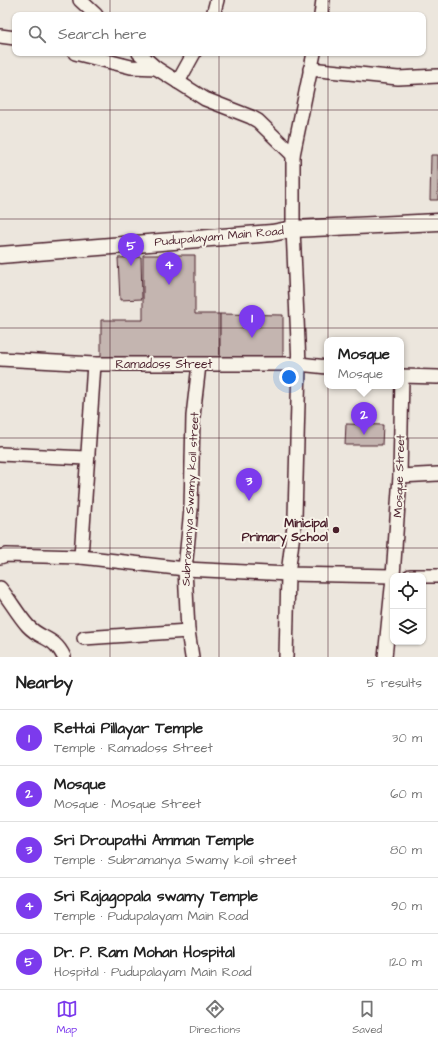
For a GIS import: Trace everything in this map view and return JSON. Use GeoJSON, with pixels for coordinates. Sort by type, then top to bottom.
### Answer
{"type":"FeatureCollection","features":[{"type":"Feature","properties":{"kind":"street"},"geometry":{"type":"LineString","coordinates":[[80,0],[93,12]]}},
{"type":"Feature","properties":{"kind":"street"},"geometry":{"type":"LineString","coordinates":[[214,12],[217,0]]}},
{"type":"Feature","properties":{"kind":"street"},"geometry":{"type":"LineString","coordinates":[[321,12],[323,0]]}},
{"type":"Feature","properties":{"kind":"street"},"geometry":{"type":"LineString","coordinates":[[0,36],[12,38]]}},
{"type":"Feature","properties":{"kind":"street"},"geometry":{"type":"LineString","coordinates":[[87,56],[131,67],[156,68]]}},
{"type":"Feature","properties":{"kind":"street"},"geometry":{"type":"LineString","coordinates":[[142,56],[156,68],[205,99],[258,121],[293,155]]}},
{"type":"Feature","properties":{"kind":"street"},"geometry":{"type":"LineString","coordinates":[[178,82],[192,56]]}},
{"type":"Feature","properties":{"kind":"street"},"geometry":{"type":"LineString","coordinates":[[286,657],[288,574],[295,517],[299,364],[293,229],[293,155],[313,56]]}},
{"type":"Feature","properties":{"kind":"street"},"geometry":{"type":"LineString","coordinates":[[310,69],[398,78],[438,76]]}},
{"type":"Feature","properties":{"kind":"street","name":"Pudupalayam Main Road"},"geometry":{"type":"LineString","coordinates":[[0,255],[272,233],[293,229],[438,222]]}},
{"type":"Feature","properties":{"kind":"street","name":"Ramadoss Street"},"geometry":{"type":"LineString","coordinates":[[0,359],[94,364],[299,364],[324,367]]}},
{"type":"Feature","properties":{"kind":"street"},"geometry":{"type":"LineString","coordinates":[[81,557],[86,458],[94,364]]}},
{"type":"Feature","properties":{"kind":"street","name":"Subramanya Swamy koil street"},"geometry":{"type":"LineString","coordinates":[[192,657],[188,631],[184,569],[191,509],[194,416],[199,365]]}},
{"type":"Feature","properties":{"kind":"street"},"geometry":{"type":"LineString","coordinates":[[404,376],[438,377]]}},
{"type":"Feature","properties":{"kind":"street","name":"Mosque Street"},"geometry":{"type":"LineString","coordinates":[[393,573],[400,476],[401,389]]}},
{"type":"Feature","properties":{"kind":"street"},"geometry":{"type":"LineString","coordinates":[[0,454],[86,458]]}},
{"type":"Feature","properties":{"kind":"street"},"geometry":{"type":"LineString","coordinates":[[400,476],[438,474]]}},
{"type":"Feature","properties":{"kind":"street"},"geometry":{"type":"LineString","coordinates":[[0,557],[6,555],[81,557],[184,569],[390,577]]}},
{"type":"Feature","properties":{"kind":"street"},"geometry":{"type":"LineString","coordinates":[[426,576],[438,576]]}},
{"type":"Feature","properties":{"kind":"street"},"geometry":{"type":"LineString","coordinates":[[0,588],[27,625],[35,632],[56,644],[64,657]]}},
{"type":"Feature","properties":{"kind":"street","name":"Mosque Street"},"geometry":{"type":"LineString","coordinates":[[385,657],[390,607]]}},
{"type":"Feature","properties":{"kind":"street"},"geometry":{"type":"LineString","coordinates":[[84,638],[188,631]]}},
{"type":"Feature","properties":{"kind":"building"},"geometry":{"type":"Polygon","coordinates":[[[431,155],[438,155],[438,200],[430,200],[431,155]]]}},
{"type":"Feature","properties":{"kind":"building"},"geometry":{"type":"Polygon","coordinates":[[[143,255],[195,255],[195,314],[220,314],[220,361],[101,361],[101,320],[143,320],[143,255]]]}},
{"type":"Feature","properties":{"kind":"building"},"geometry":{"type":"Polygon","coordinates":[[[141,257],[142,299],[120,300],[118,258],[141,257]]]}},
{"type":"Feature","properties":{"kind":"building"},"geometry":{"type":"Polygon","coordinates":[[[220,314],[283,315],[283,362],[220,361],[220,314]]]}},
{"type":"Feature","properties":{"kind":"building"},"geometry":{"type":"Polygon","coordinates":[[[346,424],[383,425],[382,445],[345,445],[346,424]]]}},
{"type":"Feature","properties":{"kind":"place","name":"Dr. P. Ram Mohan Hospital"},"geometry":{"type":"Point","coordinates":[131,266]}},
{"type":"Feature","properties":{"kind":"place","name":"Sri Rajagopala swamy Temple"},"geometry":{"type":"Point","coordinates":[169,285]}},
{"type":"Feature","properties":{"kind":"place","name":"Rettai Pillayar Temple"},"geometry":{"type":"Point","coordinates":[252,338]}},
{"type":"Feature","properties":{"kind":"place","name":"Mosque"},"geometry":{"type":"Point","coordinates":[364,435]}},
{"type":"Feature","properties":{"kind":"place","name":"Sri Droupathi Amman Temple"},"geometry":{"type":"Point","coordinates":[249,501]}},
{"type":"Feature","properties":{"kind":"place","name":"Minicipal Primary School"},"geometry":{"type":"Point","coordinates":[336,530]}}]}
